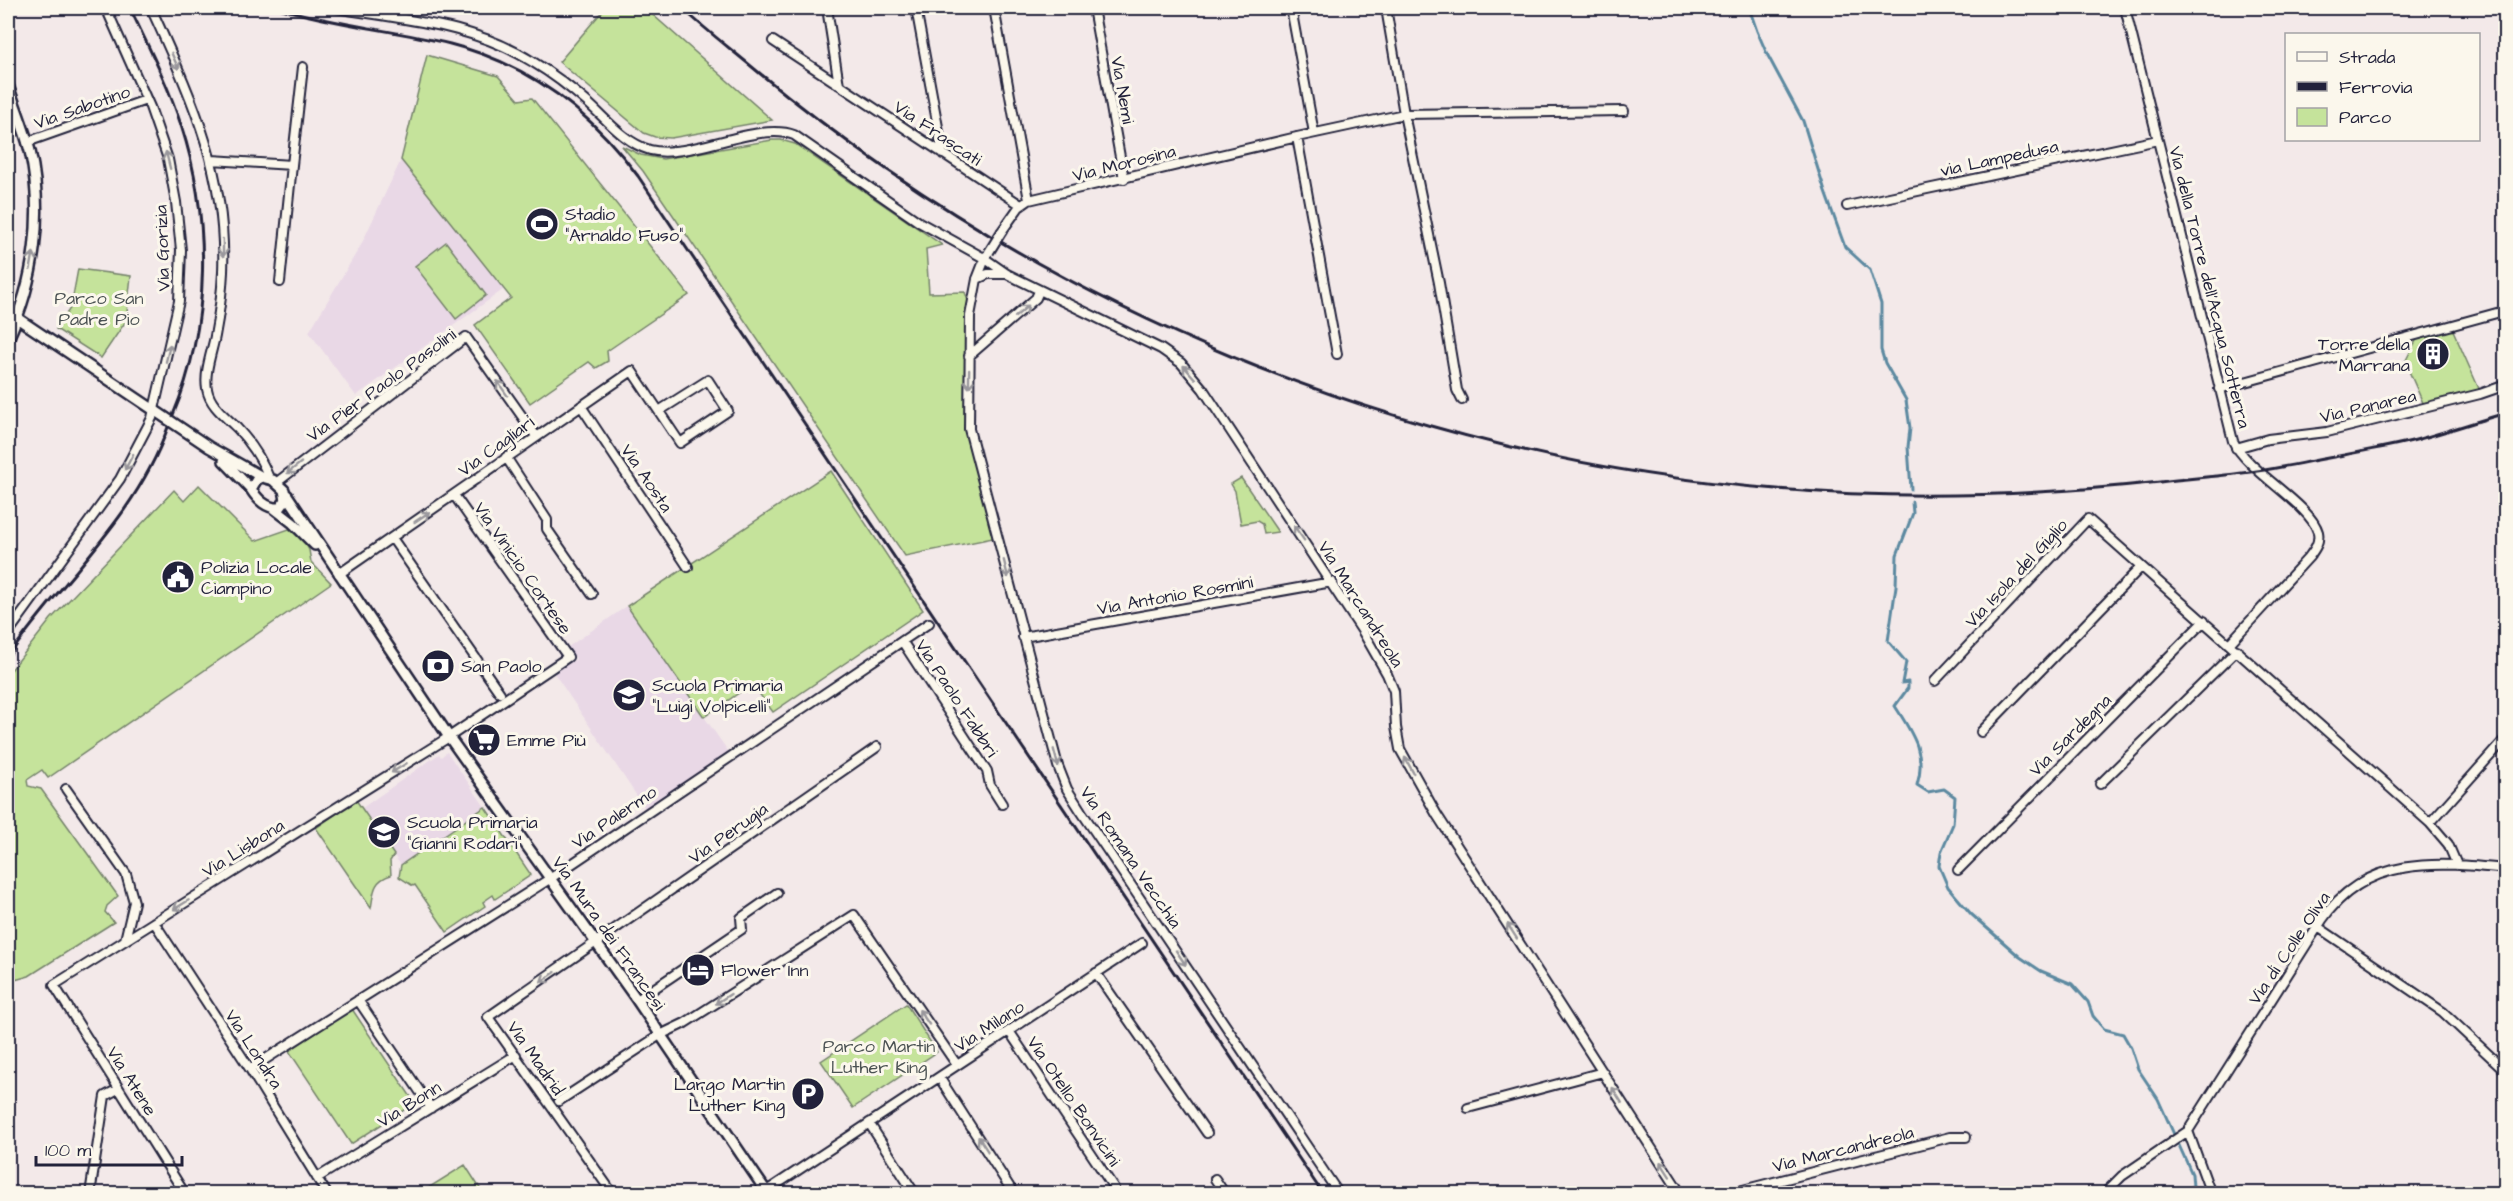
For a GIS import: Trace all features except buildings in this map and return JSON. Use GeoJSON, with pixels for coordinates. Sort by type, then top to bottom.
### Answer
{"type":"FeatureCollection","features":[{"type":"Feature","properties":{"kind":"street","name":"Via Gorizia"},"geometry":{"type":"LineString","coordinates":[[8,633],[120,479],[155,410],[177,308],[181,267],[172,177],[166,150],[106,8]]}},
{"type":"Feature","properties":{"kind":"street","name":"Via Mura dei Francesi"},"geometry":{"type":"LineString","coordinates":[[151,8],[196,110],[212,160],[221,220],[223,270],[219,315],[207,387],[210,398],[261,457],[269,479],[287,495],[303,516],[339,574],[449,737],[637,1000],[765,1193]]}},
{"type":"Feature","properties":{"kind":"street","name":"Via Marcandreola"},"geometry":{"type":"LineString","coordinates":[[337,8],[444,25],[502,45],[545,69],[623,135],[650,150],[672,150],[775,132],[794,135],[919,222],[986,255],[1007,274],[1145,339],[1181,363],[1203,389],[1244,454],[1332,582],[1391,682],[1396,704],[1397,739],[1405,760],[1437,815],[1681,1194]]}},
{"type":"Feature","properties":{"kind":"street"},"geometry":{"type":"LineString","coordinates":[[827,8],[839,85]]}},
{"type":"Feature","properties":{"kind":"street"},"geometry":{"type":"LineString","coordinates":[[916,8],[943,154]]}},
{"type":"Feature","properties":{"kind":"street"},"geometry":{"type":"LineString","coordinates":[[994,8],[1029,200]]}},
{"type":"Feature","properties":{"kind":"street","name":"Via Nemi"},"geometry":{"type":"LineString","coordinates":[[1093,8],[1124,179]]}},
{"type":"Feature","properties":{"kind":"street"},"geometry":{"type":"LineString","coordinates":[[1291,8],[1314,133]]}},
{"type":"Feature","properties":{"kind":"street"},"geometry":{"type":"LineString","coordinates":[[1386,8],[1404,114],[1439,283],[1457,390],[1462,400]]}},
{"type":"Feature","properties":{"kind":"street","name":"Via della Torre dell'Acqua Sotterra"},"geometry":{"type":"LineString","coordinates":[[2125,8],[2236,448],[2298,507],[2315,526],[2318,537],[2316,548],[2309,557],[2229,644]]}},
{"type":"Feature","properties":{"kind":"street","name":"Via Frascati"},"geometry":{"type":"LineString","coordinates":[[772,41],[1021,205]]}},
{"type":"Feature","properties":{"kind":"street"},"geometry":{"type":"LineString","coordinates":[[280,282],[303,67]]}},
{"type":"Feature","properties":{"kind":"street"},"geometry":{"type":"LineString","coordinates":[[8,85],[27,142],[34,177],[37,216],[30,272],[17,318],[8,339]]}},
{"type":"Feature","properties":{"kind":"street","name":"Via Sabotino"},"geometry":{"type":"LineString","coordinates":[[27,142],[146,100]]}},
{"type":"Feature","properties":{"kind":"street","name":"Via Morosina"},"geometry":{"type":"LineString","coordinates":[[986,255],[1021,205],[1029,200],[1314,133],[1404,114],[1624,111]]}},
{"type":"Feature","properties":{"kind":"street"},"geometry":{"type":"LineString","coordinates":[[1297,137],[1337,354]]}},
{"type":"Feature","properties":{"kind":"street","name":"via Lampedusa"},"geometry":{"type":"LineString","coordinates":[[1847,206],[2158,140]]}},
{"type":"Feature","properties":{"kind":"street"},"geometry":{"type":"LineString","coordinates":[[212,160],[292,165]]}},
{"type":"Feature","properties":{"kind":"street","name":"Via Romana Vecchia"},"geometry":{"type":"LineString","coordinates":[[986,255],[977,279],[970,316],[968,415],[970,433],[1058,766],[1073,799],[1339,1194]]}},
{"type":"Feature","properties":{"kind":"street"},"geometry":{"type":"LineString","coordinates":[[977,279],[988,274],[1007,274]]}},
{"type":"Feature","properties":{"kind":"street"},"geometry":{"type":"LineString","coordinates":[[969,356],[1036,298],[1040,291]]}},
{"type":"Feature","properties":{"kind":"street"},"geometry":{"type":"LineString","coordinates":[[8,311],[209,447],[269,479]]}},
{"type":"Feature","properties":{"kind":"street"},"geometry":{"type":"LineString","coordinates":[[2220,389],[2504,311]]}},
{"type":"Feature","properties":{"kind":"street","name":"Via Pier Paolo Pasolini"},"geometry":{"type":"LineString","coordinates":[[269,479],[466,337],[536,436]]}},
{"type":"Feature","properties":{"kind":"street","name":"Via Cagliari"},"geometry":{"type":"LineString","coordinates":[[339,574],[632,371],[680,443],[728,411],[708,381],[659,411]]}},
{"type":"Feature","properties":{"kind":"street","name":"Via Panarea"},"geometry":{"type":"LineString","coordinates":[[2236,448],[2268,439],[2327,432],[2480,394],[2505,385]]}},
{"type":"Feature","properties":{"kind":"street","name":"Via Aosta"},"geometry":{"type":"LineString","coordinates":[[581,406],[688,567]]}},
{"type":"Feature","properties":{"kind":"street","name":"Via Mura dei Francesi"},"geometry":{"type":"LineString","coordinates":[[209,447],[235,471],[261,501],[275,509],[309,537],[339,574]]}},
{"type":"Feature","properties":{"kind":"street"},"geometry":{"type":"LineString","coordinates":[[506,457],[547,520],[547,529],[592,594]]}},
{"type":"Feature","properties":{"kind":"street"},"geometry":{"type":"LineString","coordinates":[[251,489],[257,479],[269,479]]}},
{"type":"Feature","properties":{"kind":"street"},"geometry":{"type":"LineString","coordinates":[[275,509],[284,504],[287,495]]}},
{"type":"Feature","properties":{"kind":"street","name":"Via Vinicio Cortese"},"geometry":{"type":"LineString","coordinates":[[454,495],[568,657]]}},
{"type":"Feature","properties":{"kind":"street","name":"Via Isola del Giglio"},"geometry":{"type":"LineString","coordinates":[[1935,681],[2088,519],[2229,644]]}},
{"type":"Feature","properties":{"kind":"street"},"geometry":{"type":"LineString","coordinates":[[392,538],[500,693]]}},
{"type":"Feature","properties":{"kind":"street"},"geometry":{"type":"LineString","coordinates":[[1981,732],[2141,567]]}},
{"type":"Feature","properties":{"kind":"street","name":"Via Antonio Rosmini"},"geometry":{"type":"LineString","coordinates":[[1023,638],[1332,582]]}},
{"type":"Feature","properties":{"kind":"street","name":"Via Sardegna"},"geometry":{"type":"LineString","coordinates":[[1958,870],[2204,621]]}},
{"type":"Feature","properties":{"kind":"street","name":"Via Palermo"},"geometry":{"type":"LineString","coordinates":[[250,1069],[551,878],[929,623]]}},
{"type":"Feature","properties":{"kind":"street","name":"Via Paolo Fabbri"},"geometry":{"type":"LineString","coordinates":[[902,641],[987,771],[990,785],[1002,804]]}},
{"type":"Feature","properties":{"kind":"street"},"geometry":{"type":"LineString","coordinates":[[2229,644],[2430,823],[2448,844],[2457,865]]}},
{"type":"Feature","properties":{"kind":"street"},"geometry":{"type":"LineString","coordinates":[[2100,784],[2237,650]]}},
{"type":"Feature","properties":{"kind":"street","name":"Via Lisbona"},"geometry":{"type":"LineString","coordinates":[[54,985],[449,737],[568,657]]}},
{"type":"Feature","properties":{"kind":"street"},"geometry":{"type":"LineString","coordinates":[[2430,823],[2505,738]]}},
{"type":"Feature","properties":{"kind":"street","name":"Via Perugia"},"geometry":{"type":"LineString","coordinates":[[596,944],[877,747]]}},
{"type":"Feature","properties":{"kind":"street"},"geometry":{"type":"LineString","coordinates":[[66,789],[126,874],[134,902],[125,940]]}},
{"type":"Feature","properties":{"kind":"street","name":"Via di Colle Oliva"},"geometry":{"type":"LineString","coordinates":[[2188,1131],[2318,927],[2343,895],[2373,875],[2411,866],[2457,865],[2505,869]]}},
{"type":"Feature","properties":{"kind":"street"},"geometry":{"type":"LineString","coordinates":[[637,1000],[742,929],[741,918],[777,893]]}},
{"type":"Feature","properties":{"kind":"street"},"geometry":{"type":"LineString","coordinates":[[559,1101],[660,1035],[685,1023],[854,915],[957,1065]]}},
{"type":"Feature","properties":{"kind":"street","name":"Via Londra"},"geometry":{"type":"LineString","coordinates":[[154,922],[250,1069],[327,1194]]}},
{"type":"Feature","properties":{"kind":"street"},"geometry":{"type":"LineString","coordinates":[[2318,927],[2437,1008],[2505,1071]]}},
{"type":"Feature","properties":{"kind":"street","name":"Via Milano"},"geometry":{"type":"LineString","coordinates":[[765,1193],[1142,943]]}},
{"type":"Feature","properties":{"kind":"street","name":"Via Madrid"},"geometry":{"type":"LineString","coordinates":[[596,944],[488,1017],[613,1194]]}},
{"type":"Feature","properties":{"kind":"street"},"geometry":{"type":"LineString","coordinates":[[1096,973],[1207,1133]]}},
{"type":"Feature","properties":{"kind":"street","name":"Via Atene"},"geometry":{"type":"LineString","coordinates":[[54,985],[183,1190]]}},
{"type":"Feature","properties":{"kind":"street"},"geometry":{"type":"LineString","coordinates":[[358,1000],[431,1108]]}},
{"type":"Feature","properties":{"kind":"street","name":"Via Otello Bonvicini"},"geometry":{"type":"LineString","coordinates":[[1009,1030],[1113,1188]]}},
{"type":"Feature","properties":{"kind":"street","name":"Via Bonn"},"geometry":{"type":"LineString","coordinates":[[317,1178],[516,1054]]}},
{"type":"Feature","properties":{"kind":"street"},"geometry":{"type":"LineString","coordinates":[[1468,1108],[1603,1072]]}},
{"type":"Feature","properties":{"kind":"street"},"geometry":{"type":"LineString","coordinates":[[939,1077],[1014,1194]]}},
{"type":"Feature","properties":{"kind":"street"},"geometry":{"type":"LineString","coordinates":[[90,1194],[105,1096],[118,1089]]}},
{"type":"Feature","properties":{"kind":"street"},"geometry":{"type":"LineString","coordinates":[[868,1123],[915,1194]]}},
{"type":"Feature","properties":{"kind":"street"},"geometry":{"type":"LineString","coordinates":[[2104,1194],[2122,1176],[2188,1131],[2211,1194]]}},
{"type":"Feature","properties":{"kind":"street","name":"Via Marcandreola"},"geometry":{"type":"LineString","coordinates":[[1727,1194],[1950,1137],[1966,1137]]}},
{"type":"Feature","properties":{"kind":"street"},"geometry":{"type":"LineString","coordinates":[[1215,1179],[1225,1194]]}},
{"type":"Feature","properties":{"kind":"street"},"geometry":{"type":"LineString","coordinates":[[2501,1194],[2505,1188]]}},
{"type":"Feature","properties":{"kind":"street"},"geometry":{"type":"LineString","coordinates":[[170,1194],[183,1190]]}},
{"type":"Feature","properties":{"kind":"shaded area"},"geometry":{"type":"Polygon","coordinates":[[[401,160],[504,289],[356,396],[309,332],[361,245],[401,160]]]}},
{"type":"Feature","properties":{"kind":"shaded area","name":"Scuola Primaria \"Luigi Volpicelli\""},"geometry":{"type":"Polygon","coordinates":[[[627,606],[730,754],[726,754],[704,769],[704,772],[647,811],[554,673],[576,659],[568,647],[627,606]]]}},
{"type":"Feature","properties":{"kind":"shaded area","name":"Scuola Primaria \"Gianni Rodari\""},"geometry":{"type":"Polygon","coordinates":[[[447,752],[485,807],[401,865],[394,856],[390,861],[391,875],[379,880],[372,891],[371,908],[316,828],[356,800],[362,808],[439,754],[441,757],[447,752]]]}},
{"type":"Feature","properties":{"kind":"green space"},"geometry":{"type":"Polygon","coordinates":[[[605,8],[645,8],[772,120],[671,138],[655,137],[644,133],[559,62],[605,8]]]}},
{"type":"Feature","properties":{"kind":"green space","name":"Stadio \"Arnaldo Fuso\""},"geometry":{"type":"Polygon","coordinates":[[[427,55],[498,76],[519,100],[532,98],[689,295],[607,351],[608,361],[596,368],[589,362],[530,403],[475,325],[511,298],[401,160],[427,55]]]}},
{"type":"Feature","properties":{"kind":"green space"},"geometry":{"type":"Polygon","coordinates":[[[772,140],[795,144],[942,245],[926,249],[929,293],[965,292],[971,310],[969,429],[998,537],[905,556],[643,171],[622,146],[641,155],[663,159],[772,140]]]}},
{"type":"Feature","properties":{"kind":"green space"},"geometry":{"type":"Polygon","coordinates":[[[446,242],[486,295],[456,319],[415,266],[446,242]]]}},
{"type":"Feature","properties":{"kind":"green space","name":"Parco San Padre Pio"},"geometry":{"type":"Polygon","coordinates":[[[78,269],[131,276],[126,321],[101,358],[56,329],[71,307],[78,269]]]}},
{"type":"Feature","properties":{"kind":"green space"},"geometry":{"type":"Polygon","coordinates":[[[2452,328],[2480,391],[2424,405],[2405,362],[2418,337],[2452,328]]]}},
{"type":"Feature","properties":{"kind":"green space"},"geometry":{"type":"Polygon","coordinates":[[[831,471],[923,610],[773,712],[752,684],[704,717],[627,606],[831,471]]]}},
{"type":"Feature","properties":{"kind":"green space"},"geometry":{"type":"Polygon","coordinates":[[[1241,478],[1278,532],[1264,534],[1262,524],[1257,521],[1241,524],[1235,491],[1231,484],[1241,478]]]}},
{"type":"Feature","properties":{"kind":"green space"},"geometry":{"type":"Polygon","coordinates":[[[199,485],[255,541],[289,529],[304,541],[309,550],[311,562],[331,583],[48,778],[42,770],[27,780],[28,786],[41,789],[118,896],[107,906],[105,912],[114,922],[29,976],[8,982],[8,674],[51,619],[174,490],[184,501],[199,485]]]}},
{"type":"Feature","properties":{"kind":"green space"},"geometry":{"type":"Polygon","coordinates":[[[356,800],[394,855],[390,861],[391,875],[377,884],[371,908],[316,828],[356,800]]]}},
{"type":"Feature","properties":{"kind":"green space"},"geometry":{"type":"Polygon","coordinates":[[[485,807],[531,875],[495,899],[493,895],[483,902],[485,906],[447,932],[415,885],[399,877],[401,865],[485,807]]]}},
{"type":"Feature","properties":{"kind":"green space","name":"Parco Martin Luther King"},"geometry":{"type":"Polygon","coordinates":[[[906,1004],[937,1052],[853,1108],[821,1061],[906,1004]]]}},
{"type":"Feature","properties":{"kind":"green space"},"geometry":{"type":"Polygon","coordinates":[[[352,1009],[415,1103],[351,1144],[289,1051],[352,1009]]]}},
{"type":"Feature","properties":{"kind":"green space"},"geometry":{"type":"Polygon","coordinates":[[[465,1165],[483,1193],[420,1193],[465,1165]]]}},
{"type":"Feature","properties":{"kind":"waterway"},"geometry":{"type":"LineString","coordinates":[[1749,8],[1767,54],[1803,121],[1845,247],[1870,270],[1881,304],[1881,350],[1885,363],[1906,400],[1910,428],[1908,447],[1911,489]]}},
{"type":"Feature","properties":{"kind":"waterway"},"geometry":{"type":"LineString","coordinates":[[1912,502],[1913,513],[1897,555],[1896,586],[1888,641],[1906,662],[1902,683],[1908,682],[1908,688],[1895,706],[1912,734],[1919,753],[1920,774],[1917,785],[1928,792],[1944,789],[1955,797],[1953,824],[1941,852],[1939,866],[1948,887],[1971,914],[2020,957],[2041,971],[2072,984],[2088,1002],[2093,1016],[2104,1029],[2123,1034],[2131,1048],[2138,1069],[2158,1099],[2192,1174],[2193,1187],[2186,1194]]}},
{"type":"Feature","properties":{"kind":"railway"},"geometry":{"type":"LineString","coordinates":[[130,8],[164,80],[181,125],[191,160],[202,233],[200,308],[194,345],[173,415]]}},
{"type":"Feature","properties":{"kind":"railway"},"geometry":{"type":"LineString","coordinates":[[279,8],[321,19],[450,44],[506,64],[556,93],[578,111],[619,152],[638,176],[1323,1194]]}},
{"type":"Feature","properties":{"kind":"railway"},"geometry":{"type":"LineString","coordinates":[[682,8],[757,71],[868,156],[985,232],[1108,300],[1235,358],[1366,406],[1501,445],[1638,472],[1777,489],[1873,495],[1969,495],[2112,487],[2268,469],[2403,443],[2506,413]]}},
{"type":"Feature","properties":{"kind":"railway"},"geometry":{"type":"LineString","coordinates":[[8,657],[117,519],[154,460],[168,427]]}},
{"type":"Feature","properties":{"kind":"place","name":"Stadio \"Arnaldo Fuso\""},"geometry":{"type":"Point","coordinates":[542,224]}},
{"type":"Feature","properties":{"kind":"place","name":"Torre della Marrana"},"geometry":{"type":"Point","coordinates":[2433,354]}},
{"type":"Feature","properties":{"kind":"place","name":"Polizia Locale Ciampino"},"geometry":{"type":"Point","coordinates":[178,577]}},
{"type":"Feature","properties":{"kind":"place","name":"San Paolo"},"geometry":{"type":"Point","coordinates":[438,666]}},
{"type":"Feature","properties":{"kind":"place","name":"Scuola Primaria \"Luigi Volpicelli\""},"geometry":{"type":"Point","coordinates":[629,695]}},
{"type":"Feature","properties":{"kind":"place","name":"Emme Più"},"geometry":{"type":"Point","coordinates":[484,740]}},
{"type":"Feature","properties":{"kind":"place","name":"Scuola Primaria \"Gianni Rodari\""},"geometry":{"type":"Point","coordinates":[384,832]}},
{"type":"Feature","properties":{"kind":"place","name":"Flower Inn"},"geometry":{"type":"Point","coordinates":[698,970]}},
{"type":"Feature","properties":{"kind":"place","name":"Largo Martin Luther King"},"geometry":{"type":"Point","coordinates":[808,1094]}}]}
